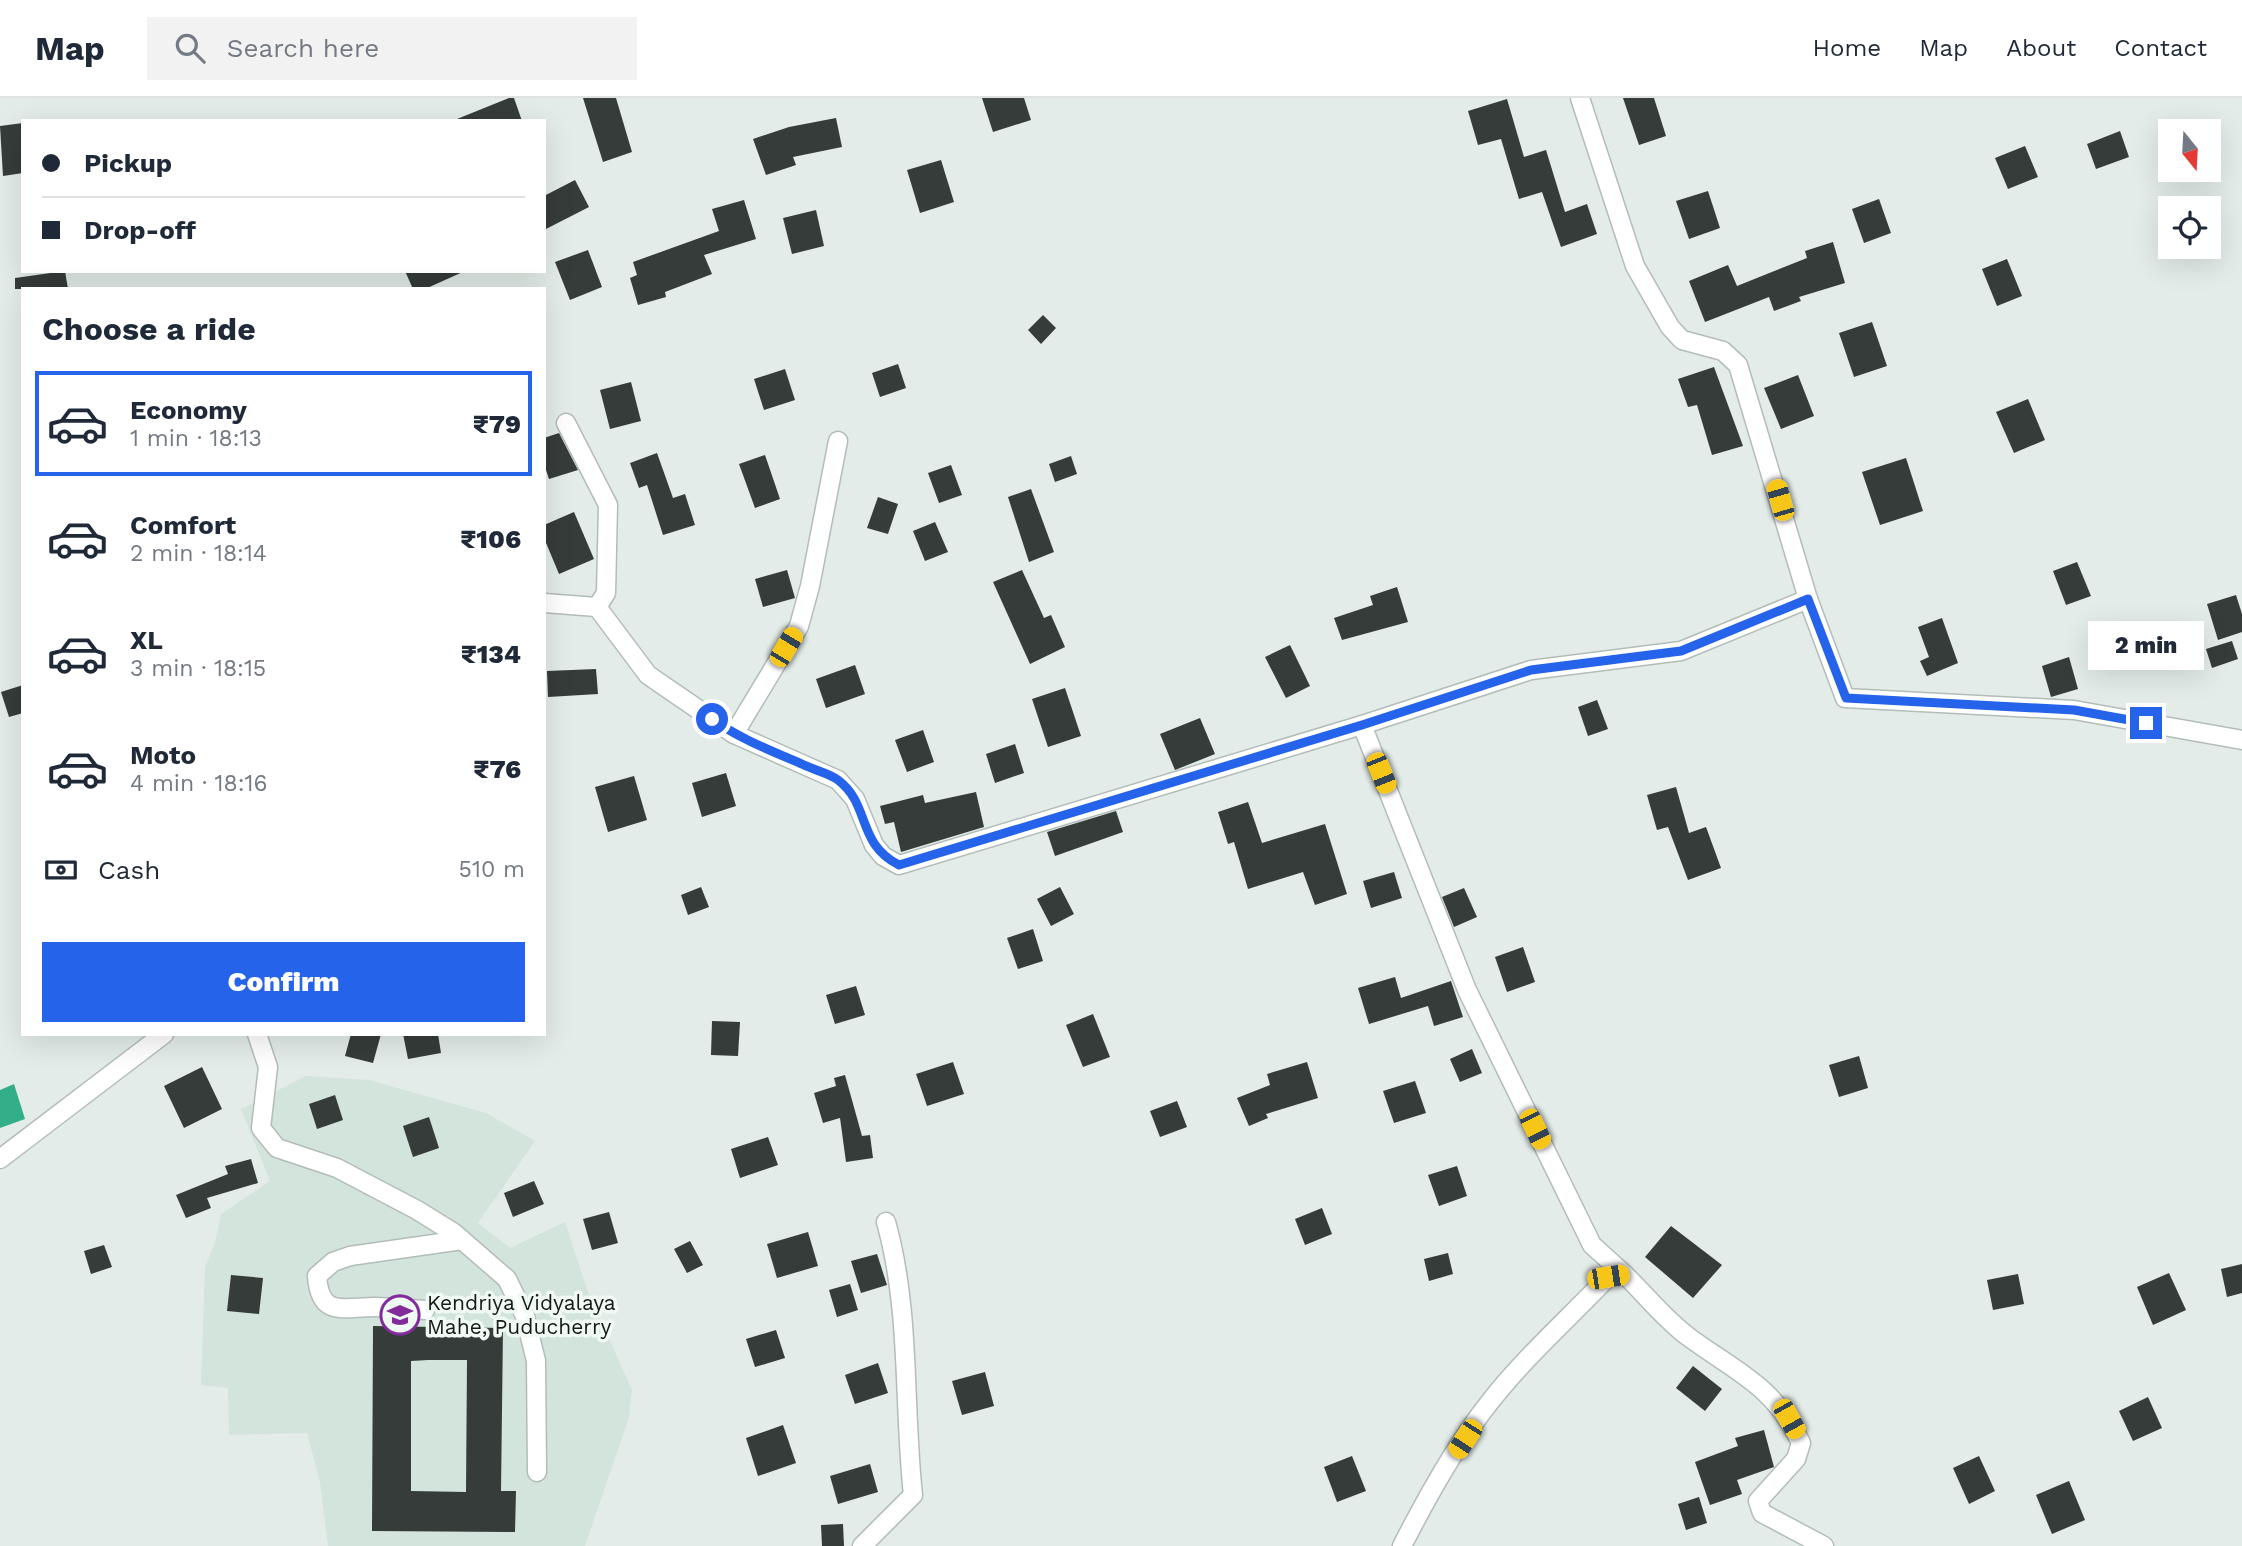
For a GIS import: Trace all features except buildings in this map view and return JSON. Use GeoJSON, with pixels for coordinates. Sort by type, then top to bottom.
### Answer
{"type":"FeatureCollection","features":[{"type":"Feature","properties":{"kind":"street"},"geometry":{"type":"LineString","coordinates":[[1580,98],[1636,266],[1670,327],[1682,340],[1723,351],[1731,355],[1738,365],[1808,599],[1846,698],[2074,710],[2242,740]]}},
{"type":"Feature","properties":{"kind":"street"},"geometry":{"type":"LineString","coordinates":[[566,423],[608,505],[606,593],[597,607]]}},
{"type":"Feature","properties":{"kind":"street"},"geometry":{"type":"LineString","coordinates":[[734,734],[799,626],[810,586],[838,441]]}},
{"type":"Feature","properties":{"kind":"street"},"geometry":{"type":"LineString","coordinates":[[546,603],[597,607],[648,675],[734,734],[838,780],[855,799],[874,845],[883,856],[899,865],[1362,725],[1531,670],[1681,651],[1808,599]]}},
{"type":"Feature","properties":{"kind":"street"},"geometry":{"type":"LineString","coordinates":[[1362,725],[1467,990],[1592,1245],[1688,1337],[1726,1361],[1782,1407],[1801,1443],[1796,1459],[1758,1501],[1762,1513],[1824,1546]]}},
{"type":"Feature","properties":{"kind":"street"},"geometry":{"type":"LineString","coordinates":[[0,1159],[161,1036]]}},
{"type":"Feature","properties":{"kind":"street"},"geometry":{"type":"LineString","coordinates":[[258,1036],[268,1067],[261,1128],[277,1148],[337,1168],[417,1210],[461,1240],[507,1279],[525,1316],[536,1361],[537,1472]]}},
{"type":"Feature","properties":{"kind":"street"},"geometry":{"type":"LineString","coordinates":[[862,1546],[913,1495],[907,1436],[907,1374],[897,1277],[886,1222]]}},
{"type":"Feature","properties":{"kind":"street"},"geometry":{"type":"LineString","coordinates":[[425,1310],[372,1307],[340,1310],[327,1304],[318,1294],[317,1276],[333,1262],[349,1256],[461,1240]]}},
{"type":"Feature","properties":{"kind":"street"},"geometry":{"type":"LineString","coordinates":[[1402,1546],[1425,1500],[1488,1404],[1538,1346],[1608,1277],[1624,1275]]}},
{"type":"Feature","properties":{"kind":"shaded area","name":"Kendriya Vidyalaya Mahe, Puducherry"},"geometry":{"type":"Polygon","coordinates":[[[306,1076],[369,1080],[486,1113],[535,1141],[478,1223],[510,1248],[565,1222],[588,1292],[632,1390],[629,1417],[585,1546],[328,1546],[320,1482],[307,1433],[229,1435],[228,1388],[201,1385],[205,1267],[215,1243],[221,1214],[270,1181],[241,1109],[306,1076]]]}},
{"type":"Feature","properties":{"kind":"shaded area"},"geometry":{"type":"Polygon","coordinates":[[[14,1084],[25,1119],[0,1128],[0,1090],[14,1084]]]}},
{"type":"Feature","properties":{"kind":"place","name":"Kendriya Vidyalaya Mahe, Puducherry"},"geometry":{"type":"Point","coordinates":[400,1315]}},
{"type":"Feature","properties":{"kind":"route"},"geometry":{"type":"LineString","coordinates":[[712,719],[734,734],[838,780],[855,799],[874,845],[883,856],[899,865],[1362,725],[1531,670],[1681,651],[1808,599],[1846,698],[2074,710],[2146,723]]}}]}
